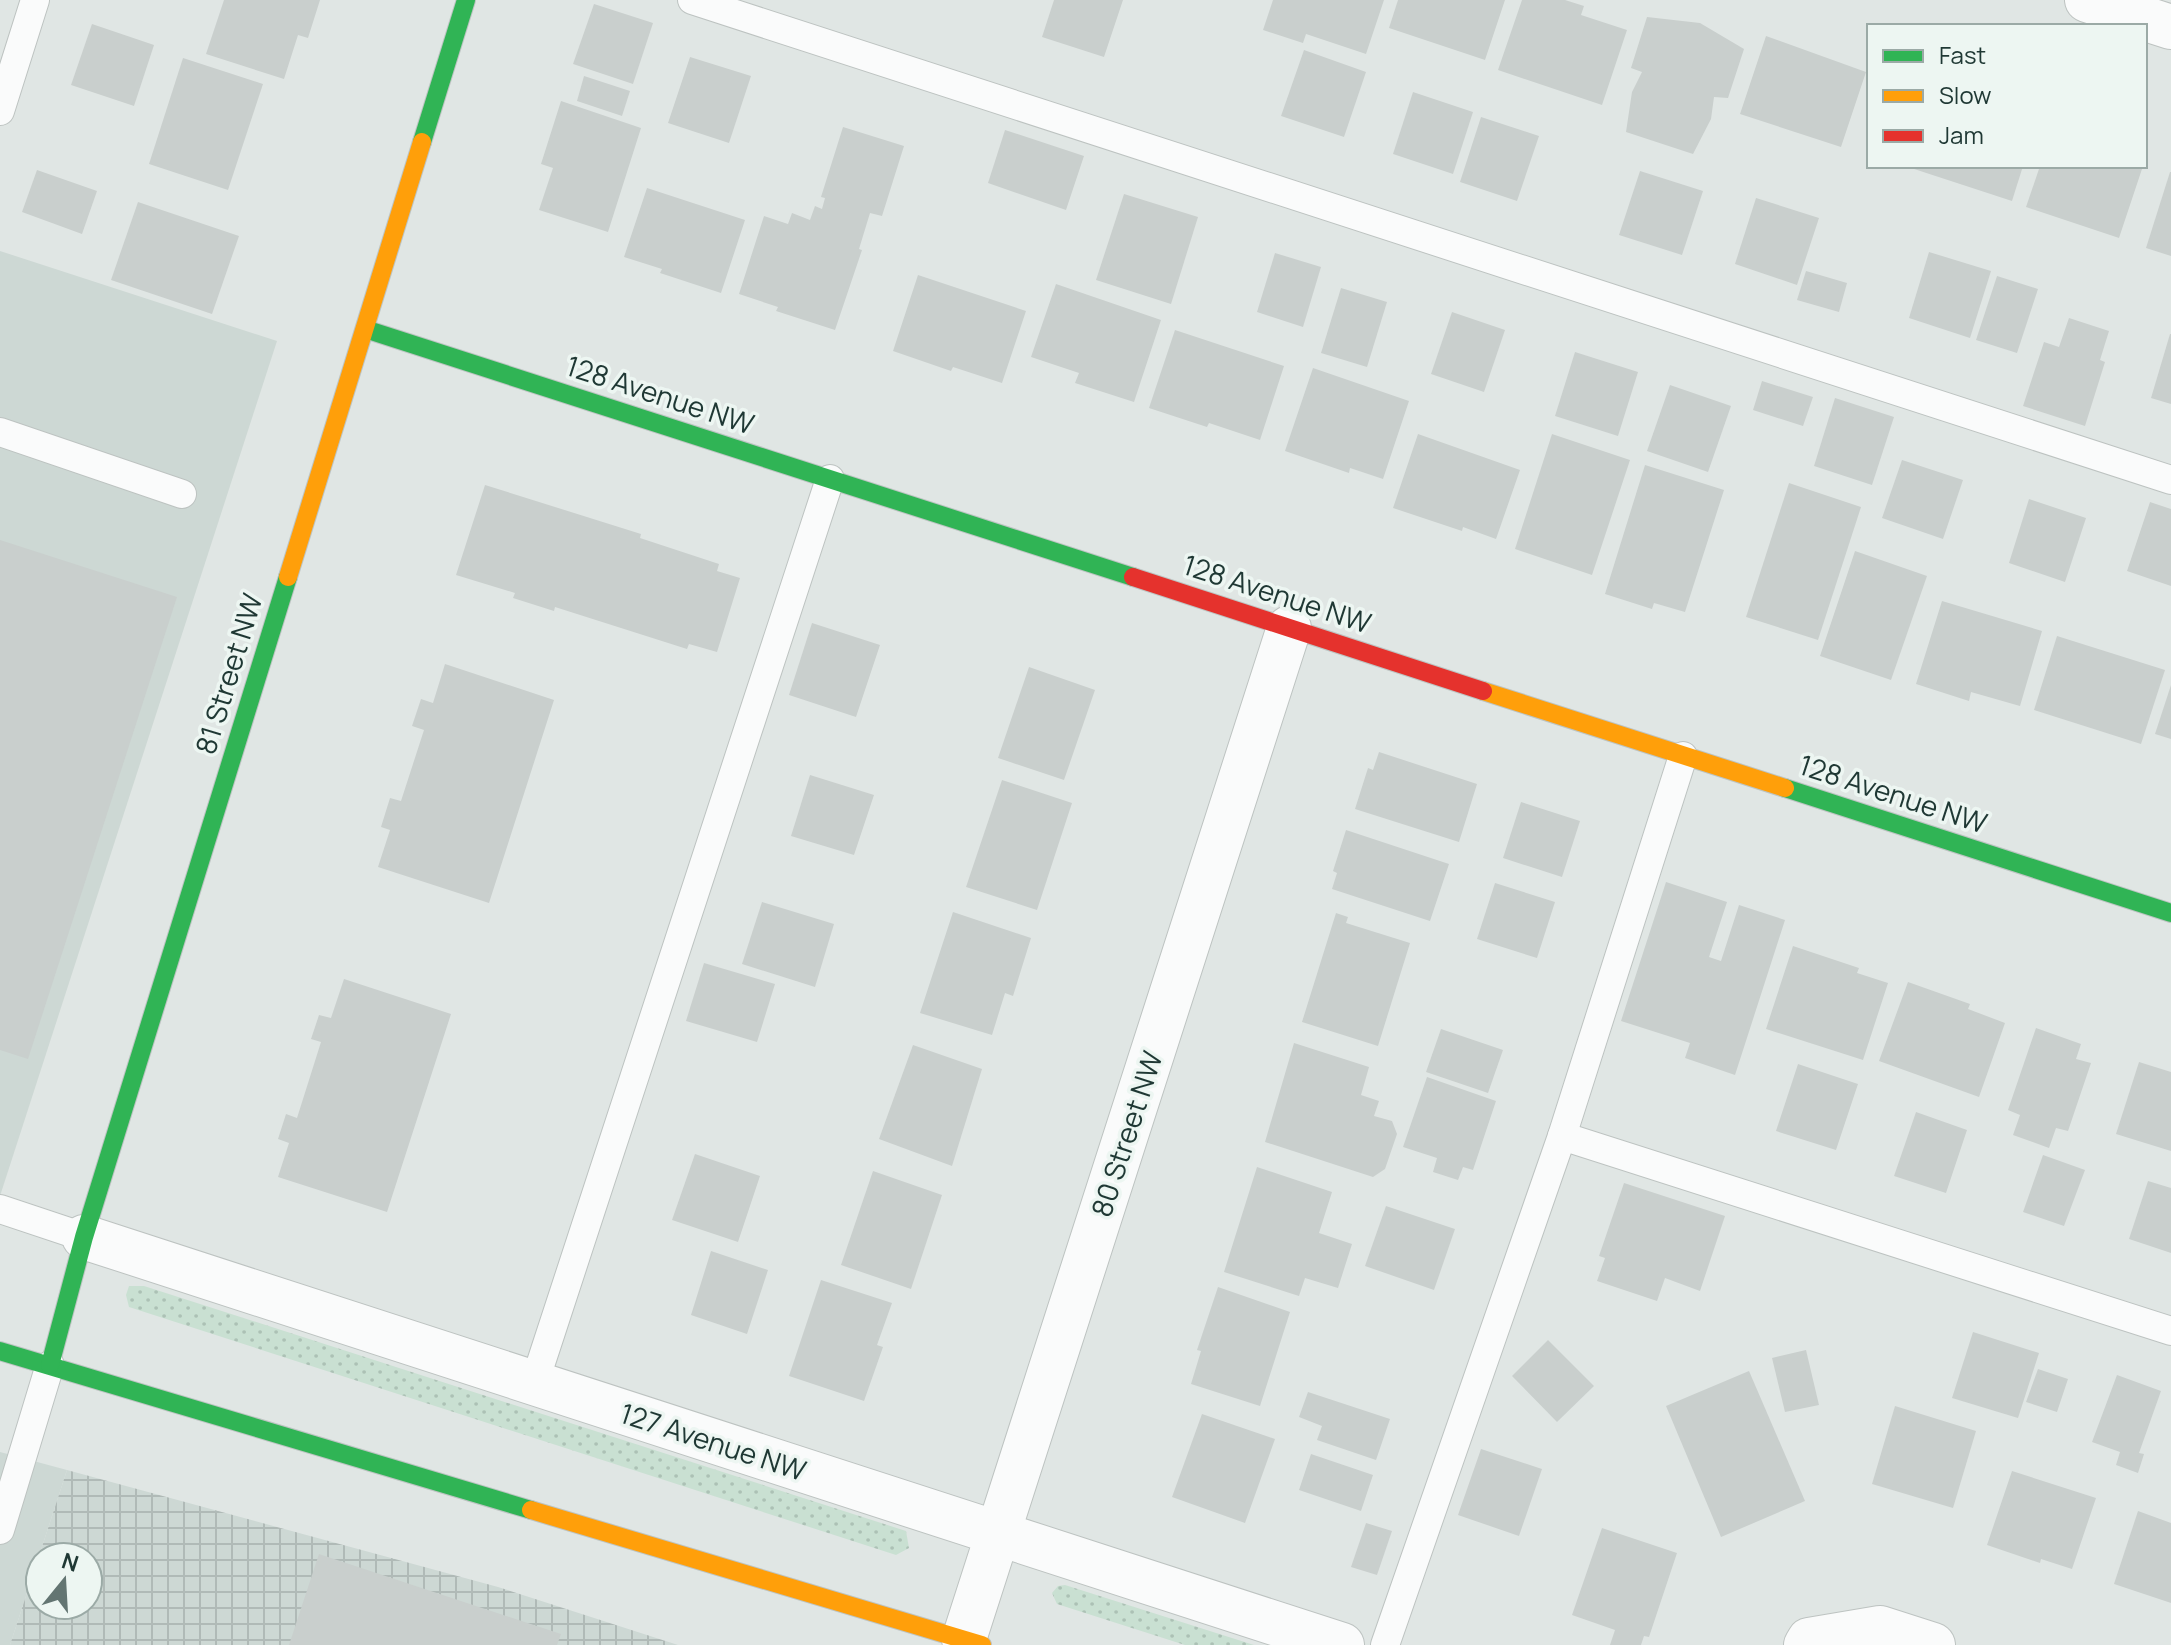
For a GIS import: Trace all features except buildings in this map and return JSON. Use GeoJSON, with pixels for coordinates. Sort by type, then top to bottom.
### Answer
{"type":"FeatureCollection","features":[{"type":"Feature","properties":{"kind":"street","name":"81 Street NW"},"geometry":{"type":"LineString","coordinates":[[50,1365],[84,1237],[466,0]]}},
{"type":"Feature","properties":{"kind":"street"},"geometry":{"type":"LineString","coordinates":[[2087,0],[2171,27]]}},
{"type":"Feature","properties":{"kind":"street","name":"128 Avenue NW"},"geometry":{"type":"LineString","coordinates":[[365,329],[2171,913]]}},
{"type":"Feature","properties":{"kind":"street","name":"80 Street NW"},"geometry":{"type":"LineString","coordinates":[[973,1642],[998,1533],[1289,628]]}},
{"type":"Feature","properties":{"kind":"street","name":"127 Avenue NW"},"geometry":{"type":"LineString","coordinates":[[84,1237],[1342,1645]]}},
{"type":"Feature","properties":{"kind":"street"},"geometry":{"type":"LineString","coordinates":[[0,1351],[973,1642]]}},
{"type":"Feature","properties":{"kind":"street"},"geometry":{"type":"LineString","coordinates":[[1806,1645],[1809,1640],[1880,1628],[1933,1645]]}},
{"type":"Feature","properties":{"kind":"lane"},"geometry":{"type":"LineString","coordinates":[[0,111],[35,0]]}},
{"type":"Feature","properties":{"kind":"lane"},"geometry":{"type":"LineString","coordinates":[[692,0],[2171,480]]}},
{"type":"Feature","properties":{"kind":"lane"},"geometry":{"type":"LineString","coordinates":[[0,432],[182,494]]}},
{"type":"Feature","properties":{"kind":"lane"},"geometry":{"type":"LineString","coordinates":[[534,1384],[830,479]]}},
{"type":"Feature","properties":{"kind":"lane"},"geometry":{"type":"LineString","coordinates":[[1385,1645],[1562,1136],[1683,756]]}},
{"type":"Feature","properties":{"kind":"lane"},"geometry":{"type":"LineString","coordinates":[[1562,1136],[2171,1331]]}},
{"type":"Feature","properties":{"kind":"lane"},"geometry":{"type":"LineString","coordinates":[[0,1209],[84,1237]]}},
{"type":"Feature","properties":{"kind":"lane"},"geometry":{"type":"LineString","coordinates":[[1,1526],[50,1365]]}},
{"type":"Feature","properties":{"kind":"shaded area"},"geometry":{"type":"Polygon","coordinates":[[[0,251],[277,341],[0,1196],[0,251]]]}},
{"type":"Feature","properties":{"kind":"shaded area"},"geometry":{"type":"Polygon","coordinates":[[[0,1452],[67,1470],[44,1541],[24,1541],[24,1602],[10,1645],[0,1645],[0,1452]]]}},
{"type":"Feature","properties":{"kind":"shaded area"},"geometry":{"type":"Polygon","coordinates":[[[67,1470],[498,1587],[678,1645],[10,1645],[24,1602],[24,1621],[104,1621],[104,1541],[44,1541],[67,1470]]]}},
{"type":"Feature","properties":{"kind":"green space"},"geometry":{"type":"Polygon","coordinates":[[[129,1286],[144,1286],[906,1531],[909,1548],[896,1555],[129,1307],[126,1295],[129,1286]]]}},
{"type":"Feature","properties":{"kind":"green space"},"geometry":{"type":"Polygon","coordinates":[[[1065,1585],[1254,1645],[1185,1645],[1057,1604],[1052,1593],[1058,1586],[1065,1585]]]}},
{"type":"Feature","properties":{"kind":"traffic: fast"},"geometry":{"type":"LineString","coordinates":[[422,142],[466,0]]}},
{"type":"Feature","properties":{"kind":"traffic: fast"},"geometry":{"type":"LineString","coordinates":[[365,329],[1133,577]]}},
{"type":"Feature","properties":{"kind":"traffic: fast"},"geometry":{"type":"LineString","coordinates":[[50,1365],[84,1237],[288,577]]}},
{"type":"Feature","properties":{"kind":"traffic: fast"},"geometry":{"type":"LineString","coordinates":[[1785,788],[2171,913]]}},
{"type":"Feature","properties":{"kind":"traffic: fast"},"geometry":{"type":"LineString","coordinates":[[0,1351],[531,1510]]}},
{"type":"Feature","properties":{"kind":"traffic: slow"},"geometry":{"type":"LineString","coordinates":[[288,577],[422,142]]}},
{"type":"Feature","properties":{"kind":"traffic: slow"},"geometry":{"type":"LineString","coordinates":[[1483,691],[1785,788]]}},
{"type":"Feature","properties":{"kind":"traffic: slow"},"geometry":{"type":"LineString","coordinates":[[531,1510],[982,1645]]}},
{"type":"Feature","properties":{"kind":"traffic: jam"},"geometry":{"type":"LineString","coordinates":[[1133,577],[1483,691]]}}]}
